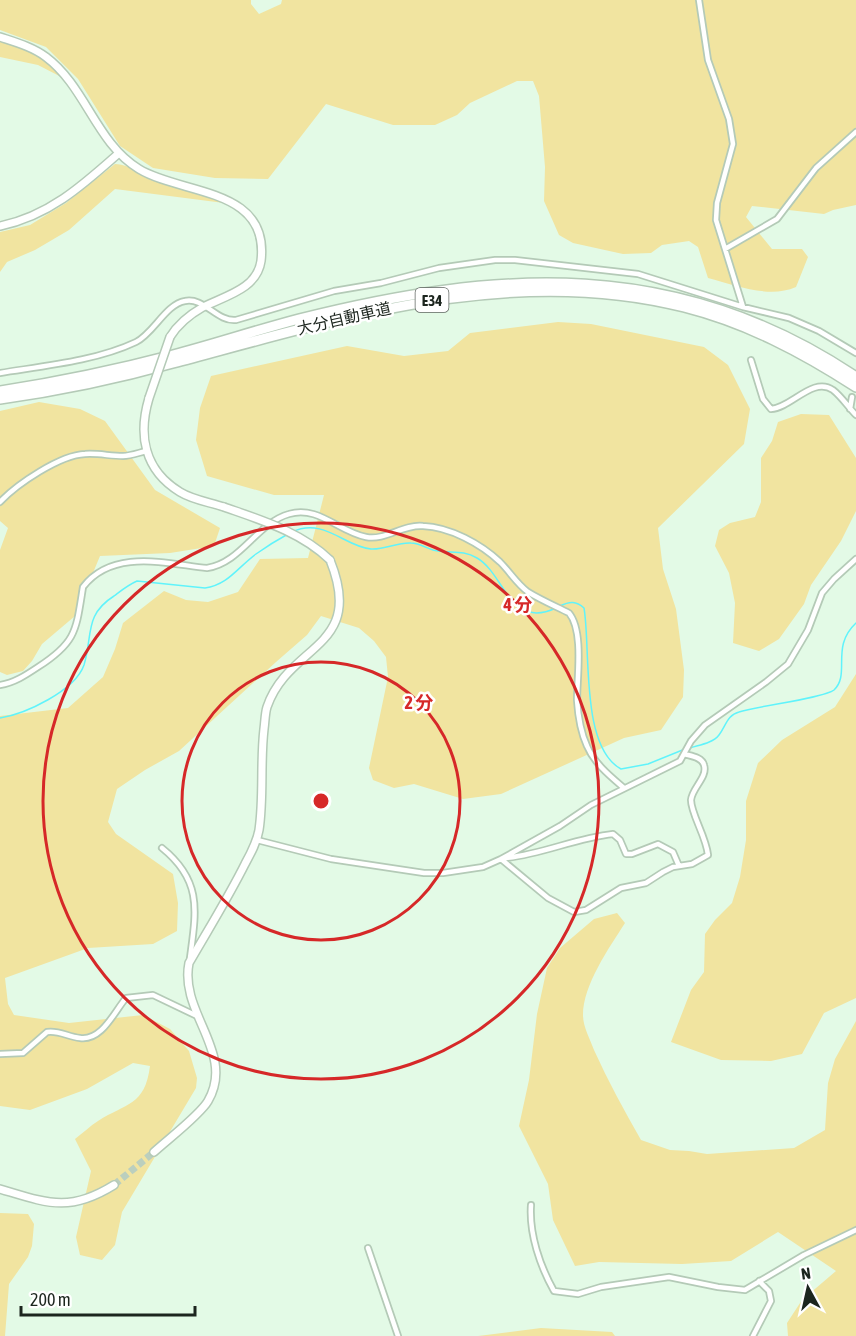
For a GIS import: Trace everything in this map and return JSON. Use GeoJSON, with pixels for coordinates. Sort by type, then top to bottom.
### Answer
{"type":"FeatureCollection","features":[{"type":"Feature","properties":{"kind":"highway","name":"大分自動車道"},"geometry":{"type":"LineString","coordinates":[[0,391],[108,371],[298,320],[410,295],[477,285],[553,282],[646,290],[687,298],[759,323],[796,340],[856,376]]}},
{"type":"Feature","properties":{"kind":"highway","name":"大分自動車道"},"geometry":{"type":"LineString","coordinates":[[0,399],[109,379],[359,314],[477,294],[541,290],[600,292],[684,307],[711,315],[793,348],[856,387]]}},
{"type":"Feature","properties":{"kind":"street"},"geometry":{"type":"LineString","coordinates":[[699,0],[708,60],[729,119],[733,144],[717,203],[716,220],[743,307]]}},
{"type":"Feature","properties":{"kind":"street"},"geometry":{"type":"LineString","coordinates":[[0,37],[44,56],[59,68],[119,153],[139,170],[176,184],[215,194],[247,212],[255,223],[261,251],[259,268],[253,279],[231,296],[205,306],[177,326],[170,337],[145,413],[146,451],[154,468],[178,491],[285,530],[316,546],[330,560],[338,579],[339,610],[333,629],[318,647],[280,682],[267,707],[262,748],[261,810],[257,840],[189,963]]}},
{"type":"Feature","properties":{"kind":"street"},"geometry":{"type":"LineString","coordinates":[[725,249],[777,219],[816,168],[856,132]]}},
{"type":"Feature","properties":{"kind":"street"},"geometry":{"type":"LineString","coordinates":[[0,226],[37,214],[68,197],[119,153]]}},
{"type":"Feature","properties":{"kind":"street"},"geometry":{"type":"LineString","coordinates":[[0,373],[96,356],[135,342],[183,301],[193,301],[224,318],[236,320],[334,291],[381,283],[439,268],[495,260],[551,263],[638,274],[798,322],[856,352]]}},
{"type":"Feature","properties":{"kind":"street"},"geometry":{"type":"LineString","coordinates":[[751,360],[763,399],[771,409],[779,408],[811,389],[824,386],[836,394],[856,415]]}},
{"type":"Feature","properties":{"kind":"street"},"geometry":{"type":"LineString","coordinates":[[850,409],[852,397]]}},
{"type":"Feature","properties":{"kind":"street"},"geometry":{"type":"LineString","coordinates":[[0,502],[7,494],[54,464],[66,459],[82,454],[124,456],[146,451]]}},
{"type":"Feature","properties":{"kind":"street"},"geometry":{"type":"LineString","coordinates":[[0,685],[22,677],[64,648],[71,640],[79,614],[83,587],[105,570],[118,564],[148,561],[216,567],[276,520],[291,513],[309,513],[334,522],[353,534],[367,538],[422,525],[442,529],[473,543],[499,562],[529,592],[572,617],[578,647],[577,702],[587,747],[595,759],[624,788]]}},
{"type":"Feature","properties":{"kind":"street"},"geometry":{"type":"LineString","coordinates":[[257,840],[331,859],[424,873],[443,873],[483,867],[501,859],[560,826],[591,805],[680,761],[691,741],[705,725],[788,664],[808,630],[822,593],[856,559]]}},
{"type":"Feature","properties":{"kind":"street"},"geometry":{"type":"LineString","coordinates":[[501,859],[548,898],[574,912],[586,910],[621,888],[646,883],[663,872],[692,864],[708,855],[707,843],[691,803],[692,794],[705,771],[704,765],[698,758],[684,754]]}},
{"type":"Feature","properties":{"kind":"street"},"geometry":{"type":"LineString","coordinates":[[501,859],[527,856],[588,837],[613,834],[620,840],[626,854],[658,844],[674,852],[679,866]]}},
{"type":"Feature","properties":{"kind":"street"},"geometry":{"type":"LineString","coordinates":[[154,1152],[208,1102],[217,1079],[214,1055],[188,988],[187,976],[196,916],[194,890],[177,862],[162,848]]}},
{"type":"Feature","properties":{"kind":"street"},"geometry":{"type":"LineString","coordinates":[[0,1054],[23,1053],[46,1032],[66,1033],[81,1038],[93,1037],[100,1032],[126,998],[153,995],[197,1016]]}},
{"type":"Feature","properties":{"kind":"street"},"geometry":{"type":"LineString","coordinates":[[0,1189],[60,1204],[80,1202],[98,1196],[114,1185]]}},
{"type":"Feature","properties":{"kind":"street"},"geometry":{"type":"LineString","coordinates":[[531,1205],[535,1242],[545,1273],[554,1291],[578,1293],[601,1287],[669,1277],[735,1290],[751,1287],[804,1254],[856,1230]]}},
{"type":"Feature","properties":{"kind":"street"},"geometry":{"type":"LineString","coordinates":[[368,1248],[398,1336]]}},
{"type":"Feature","properties":{"kind":"street"},"geometry":{"type":"LineString","coordinates":[[753,1336],[771,1300],[769,1291],[759,1281]]}},
{"type":"Feature","properties":{"kind":"shaded area"},"geometry":{"type":"Polygon","coordinates":[[[0,0],[251,0],[251,4],[259,14],[281,4],[282,0],[856,0],[856,205],[824,214],[752,206],[746,217],[772,249],[802,249],[808,257],[796,287],[775,292],[752,290],[708,278],[698,247],[689,241],[662,245],[651,253],[623,254],[573,243],[559,235],[544,201],[545,167],[539,96],[533,81],[517,81],[470,103],[457,115],[435,125],[393,125],[326,104],[268,179],[215,178],[153,168],[120,146],[78,79],[46,47],[0,30],[0,0]]]}},
{"type":"Feature","properties":{"kind":"shaded area"},"geometry":{"type":"Polygon","coordinates":[[[0,39],[44,57],[67,80],[38,65],[0,57],[0,39]]]}},
{"type":"Feature","properties":{"kind":"shaded area"},"geometry":{"type":"Polygon","coordinates":[[[115,164],[129,167],[177,188],[224,203],[115,189],[69,230],[35,250],[7,262],[0,272],[0,232],[30,225],[66,203],[115,164]]]}},
{"type":"Feature","properties":{"kind":"shaded area"},"geometry":{"type":"Polygon","coordinates":[[[558,322],[591,324],[704,347],[728,365],[750,409],[744,444],[658,528],[663,569],[676,609],[684,670],[683,697],[661,730],[624,738],[501,794],[463,799],[414,784],[394,788],[373,780],[369,768],[388,677],[386,657],[374,641],[359,628],[321,616],[307,635],[179,751],[117,789],[108,822],[116,834],[173,874],[178,903],[177,931],[153,944],[88,948],[5,978],[8,1004],[14,1015],[69,1023],[143,1015],[170,1029],[189,1051],[197,1078],[196,1088],[122,1212],[115,1245],[102,1260],[80,1255],[76,1237],[91,1171],[75,1139],[95,1123],[133,1102],[144,1089],[150,1066],[133,1063],[87,1089],[30,1110],[0,1106],[0,716],[68,708],[103,677],[123,623],[164,591],[186,600],[208,602],[238,592],[260,559],[308,558],[324,495],[274,495],[207,476],[196,440],[200,408],[211,376],[347,346],[404,356],[448,351],[470,333],[558,322]]]}},
{"type":"Feature","properties":{"kind":"shaded area"},"geometry":{"type":"Polygon","coordinates":[[[39,402],[80,409],[105,421],[155,490],[220,528],[214,546],[170,553],[100,556],[75,616],[42,644],[23,671],[7,675],[0,672],[0,550],[8,528],[0,521],[0,411],[39,402]]]}},
{"type":"Feature","properties":{"kind":"shaded area"},"geometry":{"type":"Polygon","coordinates":[[[801,414],[829,415],[856,458],[856,511],[841,541],[811,585],[804,604],[779,639],[759,651],[733,643],[735,603],[729,573],[715,546],[719,530],[730,523],[755,517],[761,502],[761,458],[772,441],[778,422],[801,414]]]}},
{"type":"Feature","properties":{"kind":"shaded area"},"geometry":{"type":"Polygon","coordinates":[[[856,674],[856,998],[824,1013],[802,1054],[771,1061],[721,1060],[671,1042],[691,990],[704,972],[705,934],[732,903],[740,877],[746,840],[746,801],[758,763],[782,740],[835,707],[856,674]]]}},
{"type":"Feature","properties":{"kind":"shaded area"},"geometry":{"type":"Polygon","coordinates":[[[617,913],[625,923],[592,979],[584,1003],[583,1019],[599,1062],[641,1140],[670,1150],[707,1154],[794,1148],[825,1130],[828,1083],[835,1059],[856,1021],[856,1336],[788,1336],[787,1323],[802,1300],[836,1271],[778,1232],[731,1261],[682,1264],[599,1262],[575,1266],[553,1220],[548,1184],[519,1126],[529,1080],[537,1014],[547,968],[560,948],[594,919],[617,913]]]}},
{"type":"Feature","properties":{"kind":"shaded area"},"geometry":{"type":"Polygon","coordinates":[[[0,1213],[28,1214],[34,1224],[32,1246],[28,1257],[9,1284],[5,1336],[0,1336],[0,1213]]]}},
{"type":"Feature","properties":{"kind":"shaded area"},"geometry":{"type":"Polygon","coordinates":[[[541,1328],[612,1332],[615,1336],[478,1336],[541,1328]]]}},
{"type":"Feature","properties":{"kind":"waterway"},"geometry":{"type":"LineString","coordinates":[[292,532],[304,528],[324,530],[361,547],[371,549],[411,543],[433,550],[471,555],[487,566],[518,606],[528,612],[540,613],[556,608]]}},
{"type":"Feature","properties":{"kind":"waterway"},"geometry":{"type":"LineString","coordinates":[[0,718],[22,712],[48,700],[71,684],[84,665],[91,626],[98,611],[104,603],[128,586],[137,581],[205,588],[213,586],[288,534]]}},
{"type":"Feature","properties":{"kind":"waterway"},"geometry":{"type":"LineString","coordinates":[[560,606],[573,602],[584,608],[593,719],[599,740],[608,757],[621,769],[648,764],[685,749]]}},
{"type":"Feature","properties":{"kind":"waterway"},"geometry":{"type":"LineString","coordinates":[[690,748],[716,738],[735,713],[817,696],[834,690],[841,676],[844,641],[856,623]]}},
{"type":"Feature","properties":{"kind":"tunnel"},"geometry":{"type":"LineString","coordinates":[[114,1185],[154,1152]]}}]}
